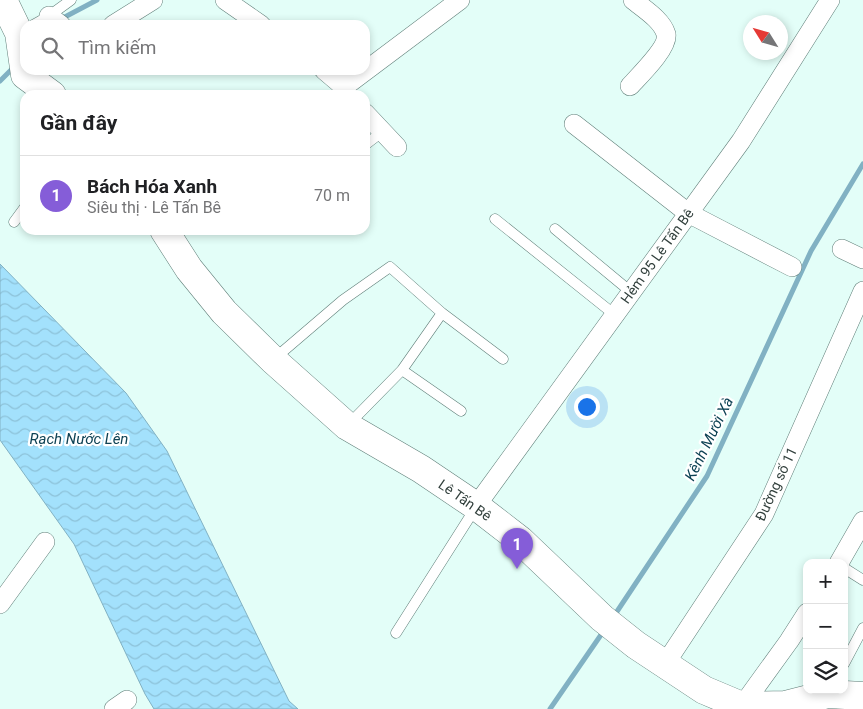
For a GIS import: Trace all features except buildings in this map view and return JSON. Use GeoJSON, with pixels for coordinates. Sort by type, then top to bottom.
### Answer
{"type":"FeatureCollection","features":[{"type":"Feature","properties":{"kind":"street"},"geometry":{"type":"LineString","coordinates":[[3,0],[20,22]]}},
{"type":"Feature","properties":{"kind":"street"},"geometry":{"type":"LineString","coordinates":[[121,20],[153,0]]}},
{"type":"Feature","properties":{"kind":"street"},"geometry":{"type":"LineString","coordinates":[[225,0],[254,20]]}},
{"type":"Feature","properties":{"kind":"street"},"geometry":{"type":"LineString","coordinates":[[370,72],[460,0]]}},
{"type":"Feature","properties":{"kind":"street"},"geometry":{"type":"LineString","coordinates":[[630,86],[661,50],[666,40],[666,34],[662,26],[633,0]]}},
{"type":"Feature","properties":{"kind":"street","name":"Hẻm 95 Lê Tấn Bê"},"geometry":{"type":"LineString","coordinates":[[476,506],[740,141],[830,0]]}},
{"type":"Feature","properties":{"kind":"street"},"geometry":{"type":"LineString","coordinates":[[29,75],[46,90]]}},
{"type":"Feature","properties":{"kind":"street"},"geometry":{"type":"LineString","coordinates":[[329,75],[345,90]]}},
{"type":"Feature","properties":{"kind":"street"},"geometry":{"type":"LineString","coordinates":[[347,90],[366,75]]}},
{"type":"Feature","properties":{"kind":"street"},"geometry":{"type":"LineString","coordinates":[[370,119],[397,147]]}},
{"type":"Feature","properties":{"kind":"street"},"geometry":{"type":"LineString","coordinates":[[574,124],[688,213],[792,267]]}},
{"type":"Feature","properties":{"kind":"street","name":"Lê Tấn Bê"},"geometry":{"type":"LineString","coordinates":[[167,235],[189,269],[224,312],[272,360],[347,426],[421,469],[476,506],[520,540],[602,618],[636,645],[704,690],[742,706],[785,704],[822,694]]}},
{"type":"Feature","properties":{"kind":"street"},"geometry":{"type":"LineString","coordinates":[[842,249],[863,259]]}},
{"type":"Feature","properties":{"kind":"street","name":"Đường số 11"},"geometry":{"type":"LineString","coordinates":[[665,664],[764,514],[863,291]]}},
{"type":"Feature","properties":{"kind":"street"},"geometry":{"type":"LineString","coordinates":[[841,559],[863,521]]}},
{"type":"Feature","properties":{"kind":"street"},"geometry":{"type":"LineString","coordinates":[[0,604],[45,542]]}},
{"type":"Feature","properties":{"kind":"street"},"geometry":{"type":"LineString","coordinates":[[742,706],[803,619]]}},
{"type":"Feature","properties":{"kind":"street","name":"Lê Tấn Bê"},"geometry":{"type":"LineString","coordinates":[[846,694],[863,696]]}},
{"type":"Feature","properties":{"kind":"lane"},"geometry":{"type":"LineString","coordinates":[[56,20],[71,0]]}},
{"type":"Feature","properties":{"kind":"lane"},"geometry":{"type":"LineString","coordinates":[[370,141],[382,132]]}},
{"type":"Feature","properties":{"kind":"lane"},"geometry":{"type":"LineString","coordinates":[[14,222],[20,214]]}},
{"type":"Feature","properties":{"kind":"lane"},"geometry":{"type":"LineString","coordinates":[[496,219],[615,315]]}},
{"type":"Feature","properties":{"kind":"lane"},"geometry":{"type":"LineString","coordinates":[[555,229],[631,292]]}},
{"type":"Feature","properties":{"kind":"lane"},"geometry":{"type":"LineString","coordinates":[[272,360],[343,300],[390,268],[442,314],[503,359]]}},
{"type":"Feature","properties":{"kind":"lane"},"geometry":{"type":"LineString","coordinates":[[347,426],[402,370],[442,314]]}},
{"type":"Feature","properties":{"kind":"lane"},"geometry":{"type":"LineString","coordinates":[[402,370],[461,411]]}},
{"type":"Feature","properties":{"kind":"lane"},"geometry":{"type":"LineString","coordinates":[[396,633],[476,506]]}},
{"type":"Feature","properties":{"kind":"lane"},"geometry":{"type":"LineString","coordinates":[[848,571],[863,580]]}},
{"type":"Feature","properties":{"kind":"lane"},"geometry":{"type":"LineString","coordinates":[[848,656],[863,628]]}},
{"type":"Feature","properties":{"kind":"water","name":"Rạch Nước Lên"},"geometry":{"type":"Polygon","coordinates":[[[0,264],[126,393],[167,451],[289,701],[298,709],[154,709],[145,694],[74,544],[0,440],[0,264]]]}},
{"type":"Feature","properties":{"kind":"waterway"},"geometry":{"type":"LineString","coordinates":[[61,19],[97,0]]}},
{"type":"Feature","properties":{"kind":"waterway"},"geometry":{"type":"LineString","coordinates":[[0,81],[14,67]]}},
{"type":"Feature","properties":{"kind":"waterway","name":"Kênh Mười Xà"},"geometry":{"type":"LineString","coordinates":[[614,616],[707,476],[811,251],[863,164]]}},
{"type":"Feature","properties":{"kind":"waterway","name":"Kênh Mười Xà"},"geometry":{"type":"LineString","coordinates":[[550,709],[605,629]]}},
{"type":"Feature","properties":{"kind":"place","name":"Bách Hóa Xanh"},"geometry":{"type":"Point","coordinates":[517,569]}}]}
